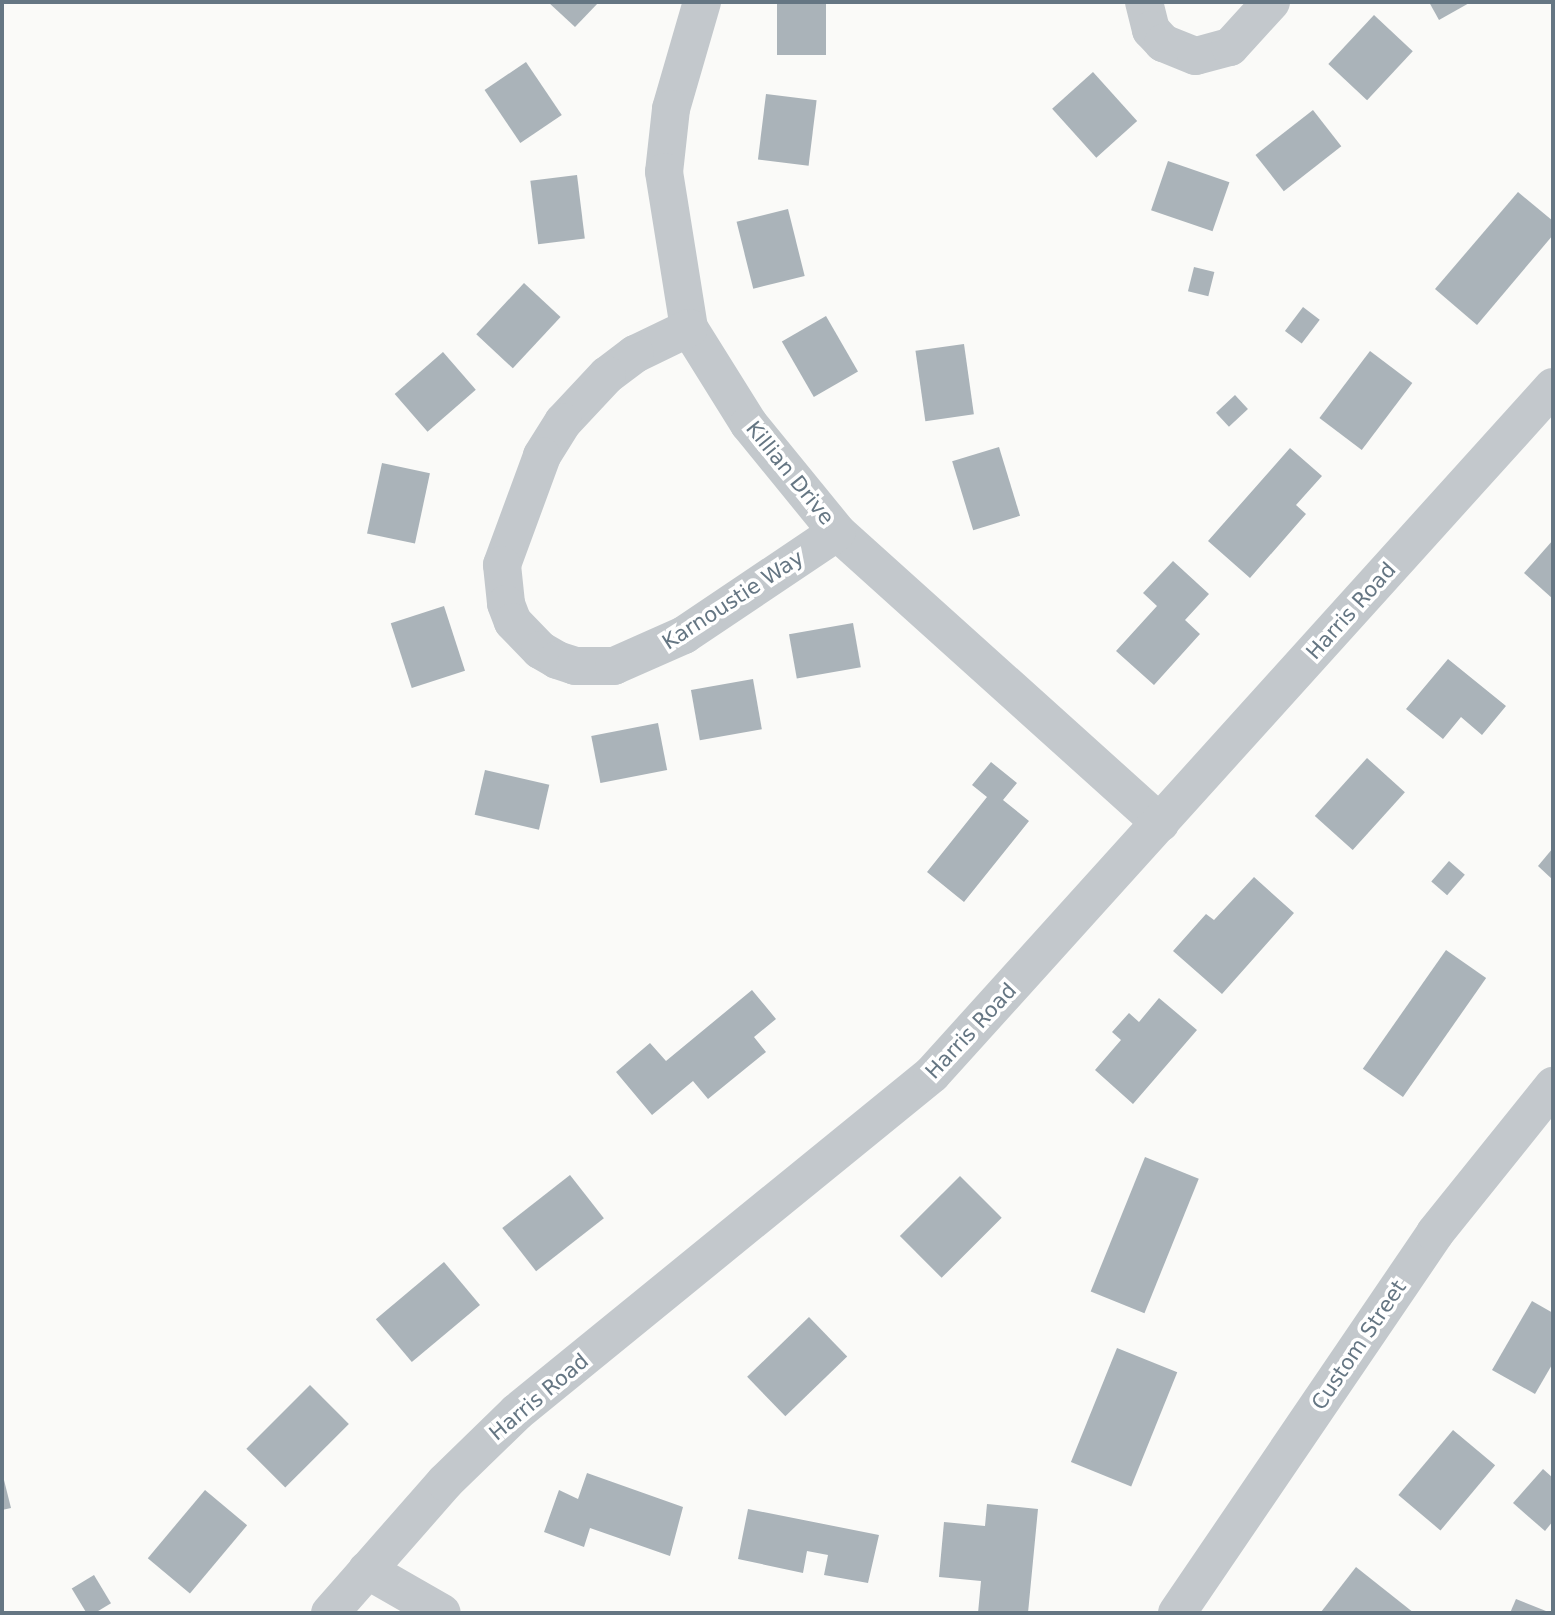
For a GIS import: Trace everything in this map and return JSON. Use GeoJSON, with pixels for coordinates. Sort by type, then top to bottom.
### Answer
{"type":"FeatureCollection","features":[{"type":"Feature","properties":{"kind":"street","name":"Killian Drive"},"geometry":{"type":"LineString","coordinates":[[702,2],[671,109],[664,172],[688,328],[750,424],[837,531],[1160,823]]}},
{"type":"Feature","properties":{"kind":"street"},"geometry":{"type":"LineString","coordinates":[[1144,2],[1151,30],[1163,43],[1196,57],[1230,47],[1271,2]]}},
{"type":"Feature","properties":{"kind":"street","name":"Karnoustie Way"},"geometry":{"type":"LineString","coordinates":[[688,328],[635,354],[607,374],[563,422],[542,456],[522,501],[502,565],[506,604],[513,622],[540,650],[556,660],[575,666],[614,666],[684,635],[837,531]]}},
{"type":"Feature","properties":{"kind":"street","name":"Harris Road"},"geometry":{"type":"LineString","coordinates":[[330,1613],[445,1482],[517,1412],[932,1074],[1553,387]]}},
{"type":"Feature","properties":{"kind":"street","name":"Custom Street"},"geometry":{"type":"LineString","coordinates":[[1177,1613],[1436,1233],[1553,1086]]}},
{"type":"Feature","properties":{"kind":"street"},"geometry":{"type":"LineString","coordinates":[[367,1570],[442,1613]]}},
{"type":"Feature","properties":{"kind":"building"},"geometry":{"type":"Polygon","coordinates":[[[548,2],[599,2],[575,27],[548,2]]]}},
{"type":"Feature","properties":{"kind":"building"},"geometry":{"type":"Polygon","coordinates":[[[777,2],[826,2],[826,55],[777,55],[777,2]]]}},
{"type":"Feature","properties":{"kind":"building"},"geometry":{"type":"Polygon","coordinates":[[[1429,2],[1471,2],[1439,20],[1429,2]]]}},
{"type":"Feature","properties":{"kind":"building"},"geometry":{"type":"Polygon","coordinates":[[[1374,15],[1413,51],[1367,100],[1328,64],[1374,15]]]}},
{"type":"Feature","properties":{"kind":"building"},"geometry":{"type":"Polygon","coordinates":[[[526,62],[562,115],[520,143],[485,90],[526,62]]]}},
{"type":"Feature","properties":{"kind":"building"},"geometry":{"type":"Polygon","coordinates":[[[1093,72],[1137,121],[1096,158],[1052,109],[1093,72]]]}},
{"type":"Feature","properties":{"kind":"building"},"geometry":{"type":"Polygon","coordinates":[[[766,94],[817,100],[809,166],[758,160],[766,94]]]}},
{"type":"Feature","properties":{"kind":"building"},"geometry":{"type":"Polygon","coordinates":[[[1313,110],[1341,146],[1284,191],[1255,155],[1313,110]]]}},
{"type":"Feature","properties":{"kind":"building"},"geometry":{"type":"Polygon","coordinates":[[[1168,161],[1229,182],[1213,231],[1151,210],[1168,161]]]}},
{"type":"Feature","properties":{"kind":"building"},"geometry":{"type":"Polygon","coordinates":[[[577,175],[585,239],[538,244],[530,181],[577,175]]]}},
{"type":"Feature","properties":{"kind":"building"},"geometry":{"type":"Polygon","coordinates":[[[1518,192],[1553,221],[1553,235],[1477,325],[1435,289],[1518,192]]]}},
{"type":"Feature","properties":{"kind":"building"},"geometry":{"type":"Polygon","coordinates":[[[788,209],[805,276],[753,289],[737,222],[788,209]]]}},
{"type":"Feature","properties":{"kind":"building"},"geometry":{"type":"Polygon","coordinates":[[[1194,267],[1214,272],[1208,296],[1188,291],[1194,267]]]}},
{"type":"Feature","properties":{"kind":"building"},"geometry":{"type":"Polygon","coordinates":[[[524,283],[561,317],[513,368],[476,334],[524,283]]]}},
{"type":"Feature","properties":{"kind":"building"},"geometry":{"type":"Polygon","coordinates":[[[1303,307],[1320,320],[1302,344],[1285,331],[1303,307]]]}},
{"type":"Feature","properties":{"kind":"building"},"geometry":{"type":"Polygon","coordinates":[[[826,316],[858,371],[814,397],[782,342],[826,316]]]}},
{"type":"Feature","properties":{"kind":"building"},"geometry":{"type":"Polygon","coordinates":[[[964,344],[974,414],[925,421],[915,351],[964,344]]]}},
{"type":"Feature","properties":{"kind":"building"},"geometry":{"type":"Polygon","coordinates":[[[1370,351],[1412,383],[1362,450],[1319,418],[1370,351]]]}},
{"type":"Feature","properties":{"kind":"building"},"geometry":{"type":"Polygon","coordinates":[[[443,352],[476,390],[428,432],[395,394],[443,352]]]}},
{"type":"Feature","properties":{"kind":"building"},"geometry":{"type":"Polygon","coordinates":[[[1235,395],[1248,409],[1229,427],[1216,413],[1235,395]]]}},
{"type":"Feature","properties":{"kind":"building"},"geometry":{"type":"Polygon","coordinates":[[[999,447],[1020,516],[973,530],[952,461],[999,447]]]}},
{"type":"Feature","properties":{"kind":"building"},"geometry":{"type":"Polygon","coordinates":[[[1290,448],[1322,476],[1296,505],[1306,514],[1250,578],[1208,541],[1290,448]]]}},
{"type":"Feature","properties":{"kind":"building"},"geometry":{"type":"Polygon","coordinates":[[[382,463],[430,473],[415,544],[367,533],[382,463]]]}},
{"type":"Feature","properties":{"kind":"building"},"geometry":{"type":"Polygon","coordinates":[[[1553,540],[1553,599],[1524,573],[1553,540]]]}},
{"type":"Feature","properties":{"kind":"building"},"geometry":{"type":"Polygon","coordinates":[[[1173,561],[1209,594],[1185,620],[1200,634],[1154,685],[1116,651],[1157,606],[1143,593],[1173,561]]]}},
{"type":"Feature","properties":{"kind":"building"},"geometry":{"type":"Polygon","coordinates":[[[444,606],[465,671],[412,688],[391,623],[444,606]]]}},
{"type":"Feature","properties":{"kind":"building"},"geometry":{"type":"Polygon","coordinates":[[[853,623],[861,667],[797,679],[789,634],[853,623]]]}},
{"type":"Feature","properties":{"kind":"building"},"geometry":{"type":"Polygon","coordinates":[[[1448,659],[1506,706],[1482,735],[1461,717],[1443,739],[1406,709],[1448,659]]]}},
{"type":"Feature","properties":{"kind":"building"},"geometry":{"type":"Polygon","coordinates":[[[753,679],[762,729],[700,740],[691,690],[753,679]]]}},
{"type":"Feature","properties":{"kind":"building"},"geometry":{"type":"Polygon","coordinates":[[[658,723],[667,770],[600,783],[591,736],[658,723]]]}},
{"type":"Feature","properties":{"kind":"building"},"geometry":{"type":"Polygon","coordinates":[[[1367,758],[1405,792],[1353,850],[1315,816],[1367,758]]]}},
{"type":"Feature","properties":{"kind":"building"},"geometry":{"type":"Polygon","coordinates":[[[991,762],[1017,783],[1003,800],[1029,821],[964,902],[927,872],[987,797],[972,785],[991,762]]]}},
{"type":"Feature","properties":{"kind":"building"},"geometry":{"type":"Polygon","coordinates":[[[485,770],[549,785],[539,830],[475,815],[485,770]]]}},
{"type":"Feature","properties":{"kind":"building"},"geometry":{"type":"Polygon","coordinates":[[[1553,848],[1553,880],[1538,866],[1553,848]]]}},
{"type":"Feature","properties":{"kind":"building"},"geometry":{"type":"Polygon","coordinates":[[[1449,861],[1465,875],[1447,895],[1431,881],[1449,861]]]}},
{"type":"Feature","properties":{"kind":"building"},"geometry":{"type":"Polygon","coordinates":[[[1254,877],[1294,913],[1222,994],[1173,951],[1206,914],[1214,920],[1254,877]]]}},
{"type":"Feature","properties":{"kind":"building"},"geometry":{"type":"Polygon","coordinates":[[[1446,950],[1486,978],[1403,1097],[1363,1069],[1446,950]]]}},
{"type":"Feature","properties":{"kind":"building"},"geometry":{"type":"Polygon","coordinates":[[[752,990],[776,1019],[754,1037],[766,1052],[708,1099],[693,1081],[652,1115],[616,1072],[650,1043],[666,1061],[752,990]]]}},
{"type":"Feature","properties":{"kind":"building"},"geometry":{"type":"Polygon","coordinates":[[[1159,998],[1197,1030],[1133,1104],[1095,1070],[1121,1040],[1112,1032],[1129,1013],[1139,1022],[1159,998]]]}},
{"type":"Feature","properties":{"kind":"building"},"geometry":{"type":"Polygon","coordinates":[[[1145,1157],[1199,1179],[1144,1313],[1091,1291],[1145,1157]]]}},
{"type":"Feature","properties":{"kind":"building"},"geometry":{"type":"Polygon","coordinates":[[[570,1175],[604,1218],[536,1271],[502,1228],[570,1175]]]}},
{"type":"Feature","properties":{"kind":"building"},"geometry":{"type":"Polygon","coordinates":[[[960,1176],[1002,1218],[942,1278],[900,1236],[960,1176]]]}},
{"type":"Feature","properties":{"kind":"building"},"geometry":{"type":"Polygon","coordinates":[[[444,1262],[480,1305],[412,1362],[376,1319],[444,1262]]]}},
{"type":"Feature","properties":{"kind":"building"},"geometry":{"type":"Polygon","coordinates":[[[1532,1301],[1553,1313],[1553,1363],[1535,1394],[1492,1370],[1532,1301]]]}},
{"type":"Feature","properties":{"kind":"building"},"geometry":{"type":"Polygon","coordinates":[[[809,1317],[847,1357],[785,1416],[747,1377],[809,1317]]]}},
{"type":"Feature","properties":{"kind":"building"},"geometry":{"type":"Polygon","coordinates":[[[1117,1348],[1177,1372],[1131,1486],[1071,1462],[1117,1348]]]}},
{"type":"Feature","properties":{"kind":"building"},"geometry":{"type":"Polygon","coordinates":[[[310,1385],[349,1424],[285,1488],[246,1449],[310,1385]]]}},
{"type":"Feature","properties":{"kind":"building"},"geometry":{"type":"Polygon","coordinates":[[[1453,1430],[1495,1465],[1440,1530],[1398,1495],[1453,1430]]]}},
{"type":"Feature","properties":{"kind":"building"},"geometry":{"type":"Polygon","coordinates":[[[1543,1469],[1553,1478],[1553,1521],[1545,1531],[1513,1503],[1543,1469]]]}},
{"type":"Feature","properties":{"kind":"building"},"geometry":{"type":"Polygon","coordinates":[[[2,1472],[11,1508],[2,1510],[2,1472]]]}},
{"type":"Feature","properties":{"kind":"building"},"geometry":{"type":"Polygon","coordinates":[[[587,1473],[683,1507],[670,1556],[590,1528],[584,1547],[544,1532],[559,1490],[578,1499],[587,1473]]]}},
{"type":"Feature","properties":{"kind":"building"},"geometry":{"type":"Polygon","coordinates":[[[205,1490],[247,1525],[190,1594],[148,1558],[205,1490]]]}},
{"type":"Feature","properties":{"kind":"building"},"geometry":{"type":"Polygon","coordinates":[[[987,1504],[1038,1509],[1028,1613],[978,1613],[981,1581],[939,1577],[944,1522],[985,1526],[987,1504]]]}},
{"type":"Feature","properties":{"kind":"building"},"geometry":{"type":"Polygon","coordinates":[[[748,1509],[879,1535],[868,1583],[824,1575],[828,1555],[807,1551],[803,1573],[738,1559],[748,1509]]]}},
{"type":"Feature","properties":{"kind":"building"},"geometry":{"type":"Polygon","coordinates":[[[1356,1567],[1414,1613],[1321,1612],[1356,1567]]]}},
{"type":"Feature","properties":{"kind":"building"},"geometry":{"type":"Polygon","coordinates":[[[94,1575],[111,1603],[95,1613],[87,1613],[72,1588],[94,1575]]]}},
{"type":"Feature","properties":{"kind":"building"},"geometry":{"type":"Polygon","coordinates":[[[1516,1599],[1551,1613],[1510,1613],[1516,1599]]]}}]}
